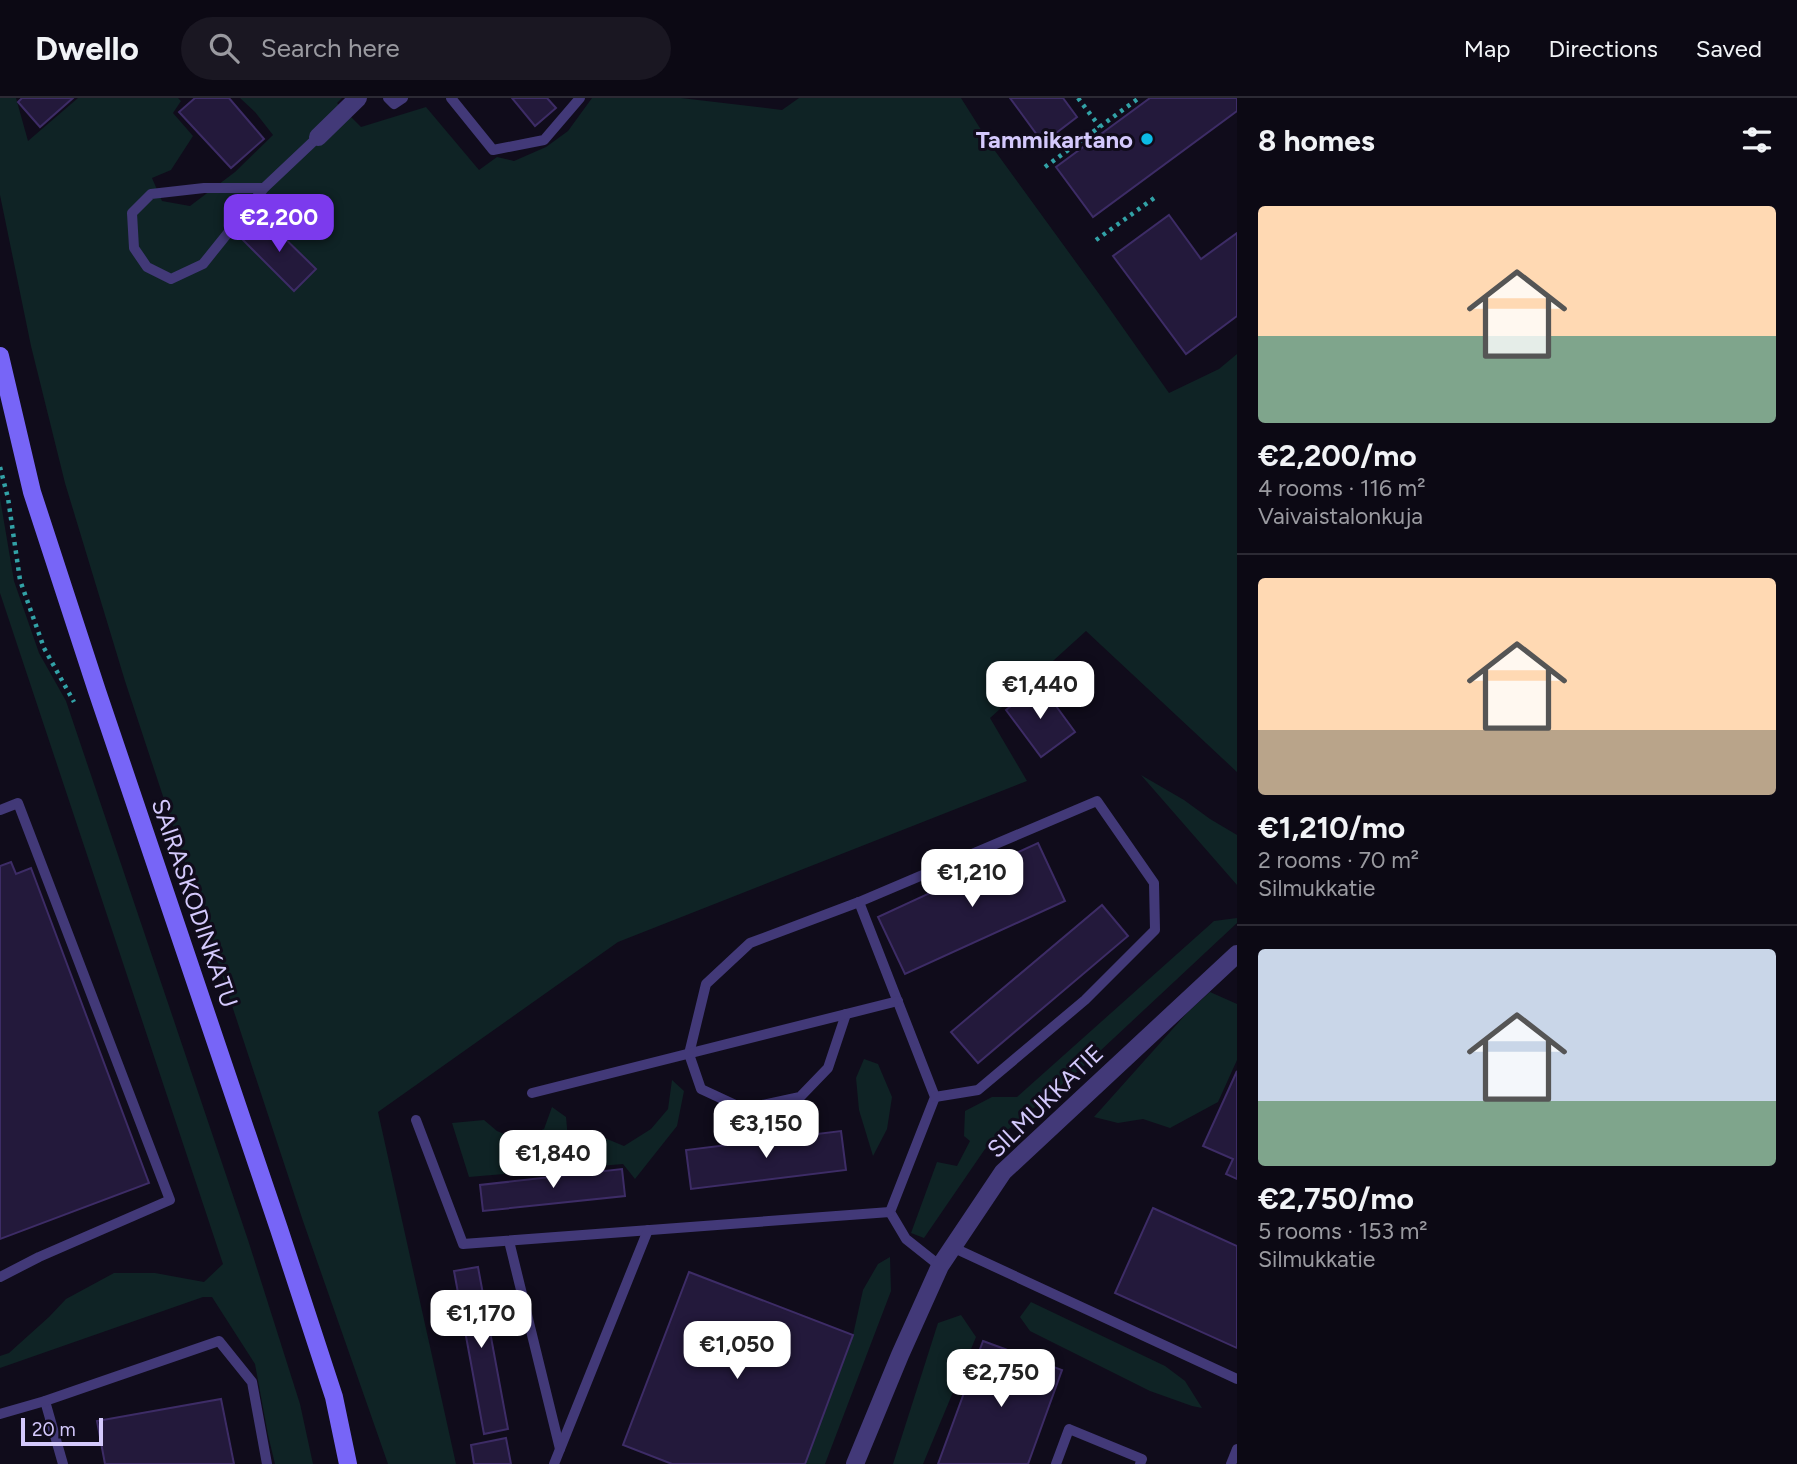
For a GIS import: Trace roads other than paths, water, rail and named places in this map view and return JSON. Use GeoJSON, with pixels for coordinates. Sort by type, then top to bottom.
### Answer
{"type":"FeatureCollection","features":[{"type":"Feature","properties":{"kind":"main road","name":"SAIRASKODINKATU"},"geometry":{"type":"LineString","coordinates":[[0,356],[32,492],[326,1371],[348,1464]]}},
{"type":"Feature","properties":{"kind":"street"},"geometry":{"type":"LineString","coordinates":[[318,137],[358,98]]}},
{"type":"Feature","properties":{"kind":"street","name":"SILMUKKATIE"},"geometry":{"type":"LineString","coordinates":[[855,1464],[940,1266],[1003,1172],[1237,954]]}},
{"type":"Feature","properties":{"kind":"lane"},"geometry":{"type":"LineString","coordinates":[[388,98],[394,104],[403,98]]}},
{"type":"Feature","properties":{"kind":"lane"},"geometry":{"type":"LineString","coordinates":[[452,98],[493,150],[544,140],[580,98]]}},
{"type":"Feature","properties":{"kind":"lane"},"geometry":{"type":"LineString","coordinates":[[264,188],[204,188],[151,194],[132,213],[134,247],[147,267],[171,279],[203,264],[264,188],[318,137]]}},
{"type":"Feature","properties":{"kind":"lane"},"geometry":{"type":"LineString","coordinates":[[846,1014],[828,1068],[800,1097],[744,1109],[701,1089],[689,1054],[706,984],[750,943],[859,902],[1097,801],[1154,883],[1155,930],[1085,1000],[978,1090],[935,1097]]}},
{"type":"Feature","properties":{"kind":"lane"},"geometry":{"type":"LineString","coordinates":[[0,810],[18,803],[170,1200],[39,1257],[0,1277]]}},
{"type":"Feature","properties":{"kind":"lane"},"geometry":{"type":"LineString","coordinates":[[859,902],[935,1097],[890,1212]]}},
{"type":"Feature","properties":{"kind":"lane"},"geometry":{"type":"LineString","coordinates":[[532,1093],[898,1002]]}},
{"type":"Feature","properties":{"kind":"lane"},"geometry":{"type":"LineString","coordinates":[[416,1120],[463,1244],[890,1212]]}},
{"type":"Feature","properties":{"kind":"lane"},"geometry":{"type":"LineString","coordinates":[[890,1212],[906,1239],[940,1266]]}},
{"type":"Feature","properties":{"kind":"lane"},"geometry":{"type":"LineString","coordinates":[[554,1464],[648,1230]]}},
{"type":"Feature","properties":{"kind":"lane"},"geometry":{"type":"LineString","coordinates":[[509,1241],[560,1449]]}},
{"type":"Feature","properties":{"kind":"lane"},"geometry":{"type":"LineString","coordinates":[[952,1247],[1237,1379]]}},
{"type":"Feature","properties":{"kind":"lane"},"geometry":{"type":"LineString","coordinates":[[0,1414],[219,1341],[252,1382],[267,1464]]}},
{"type":"Feature","properties":{"kind":"lane"},"geometry":{"type":"LineString","coordinates":[[45,1401],[63,1464]]}},
{"type":"Feature","properties":{"kind":"lane"},"geometry":{"type":"LineString","coordinates":[[1056,1464],[1069,1429],[1142,1459],[1140,1464]]}},
{"type":"Feature","properties":{"kind":"lane"},"geometry":{"type":"LineString","coordinates":[[1231,1464],[1237,1449]]}},
{"type":"Feature","properties":{"kind":"place","name":"Tammikartano"},"geometry":{"type":"Point","coordinates":[1147,139]}}]}
